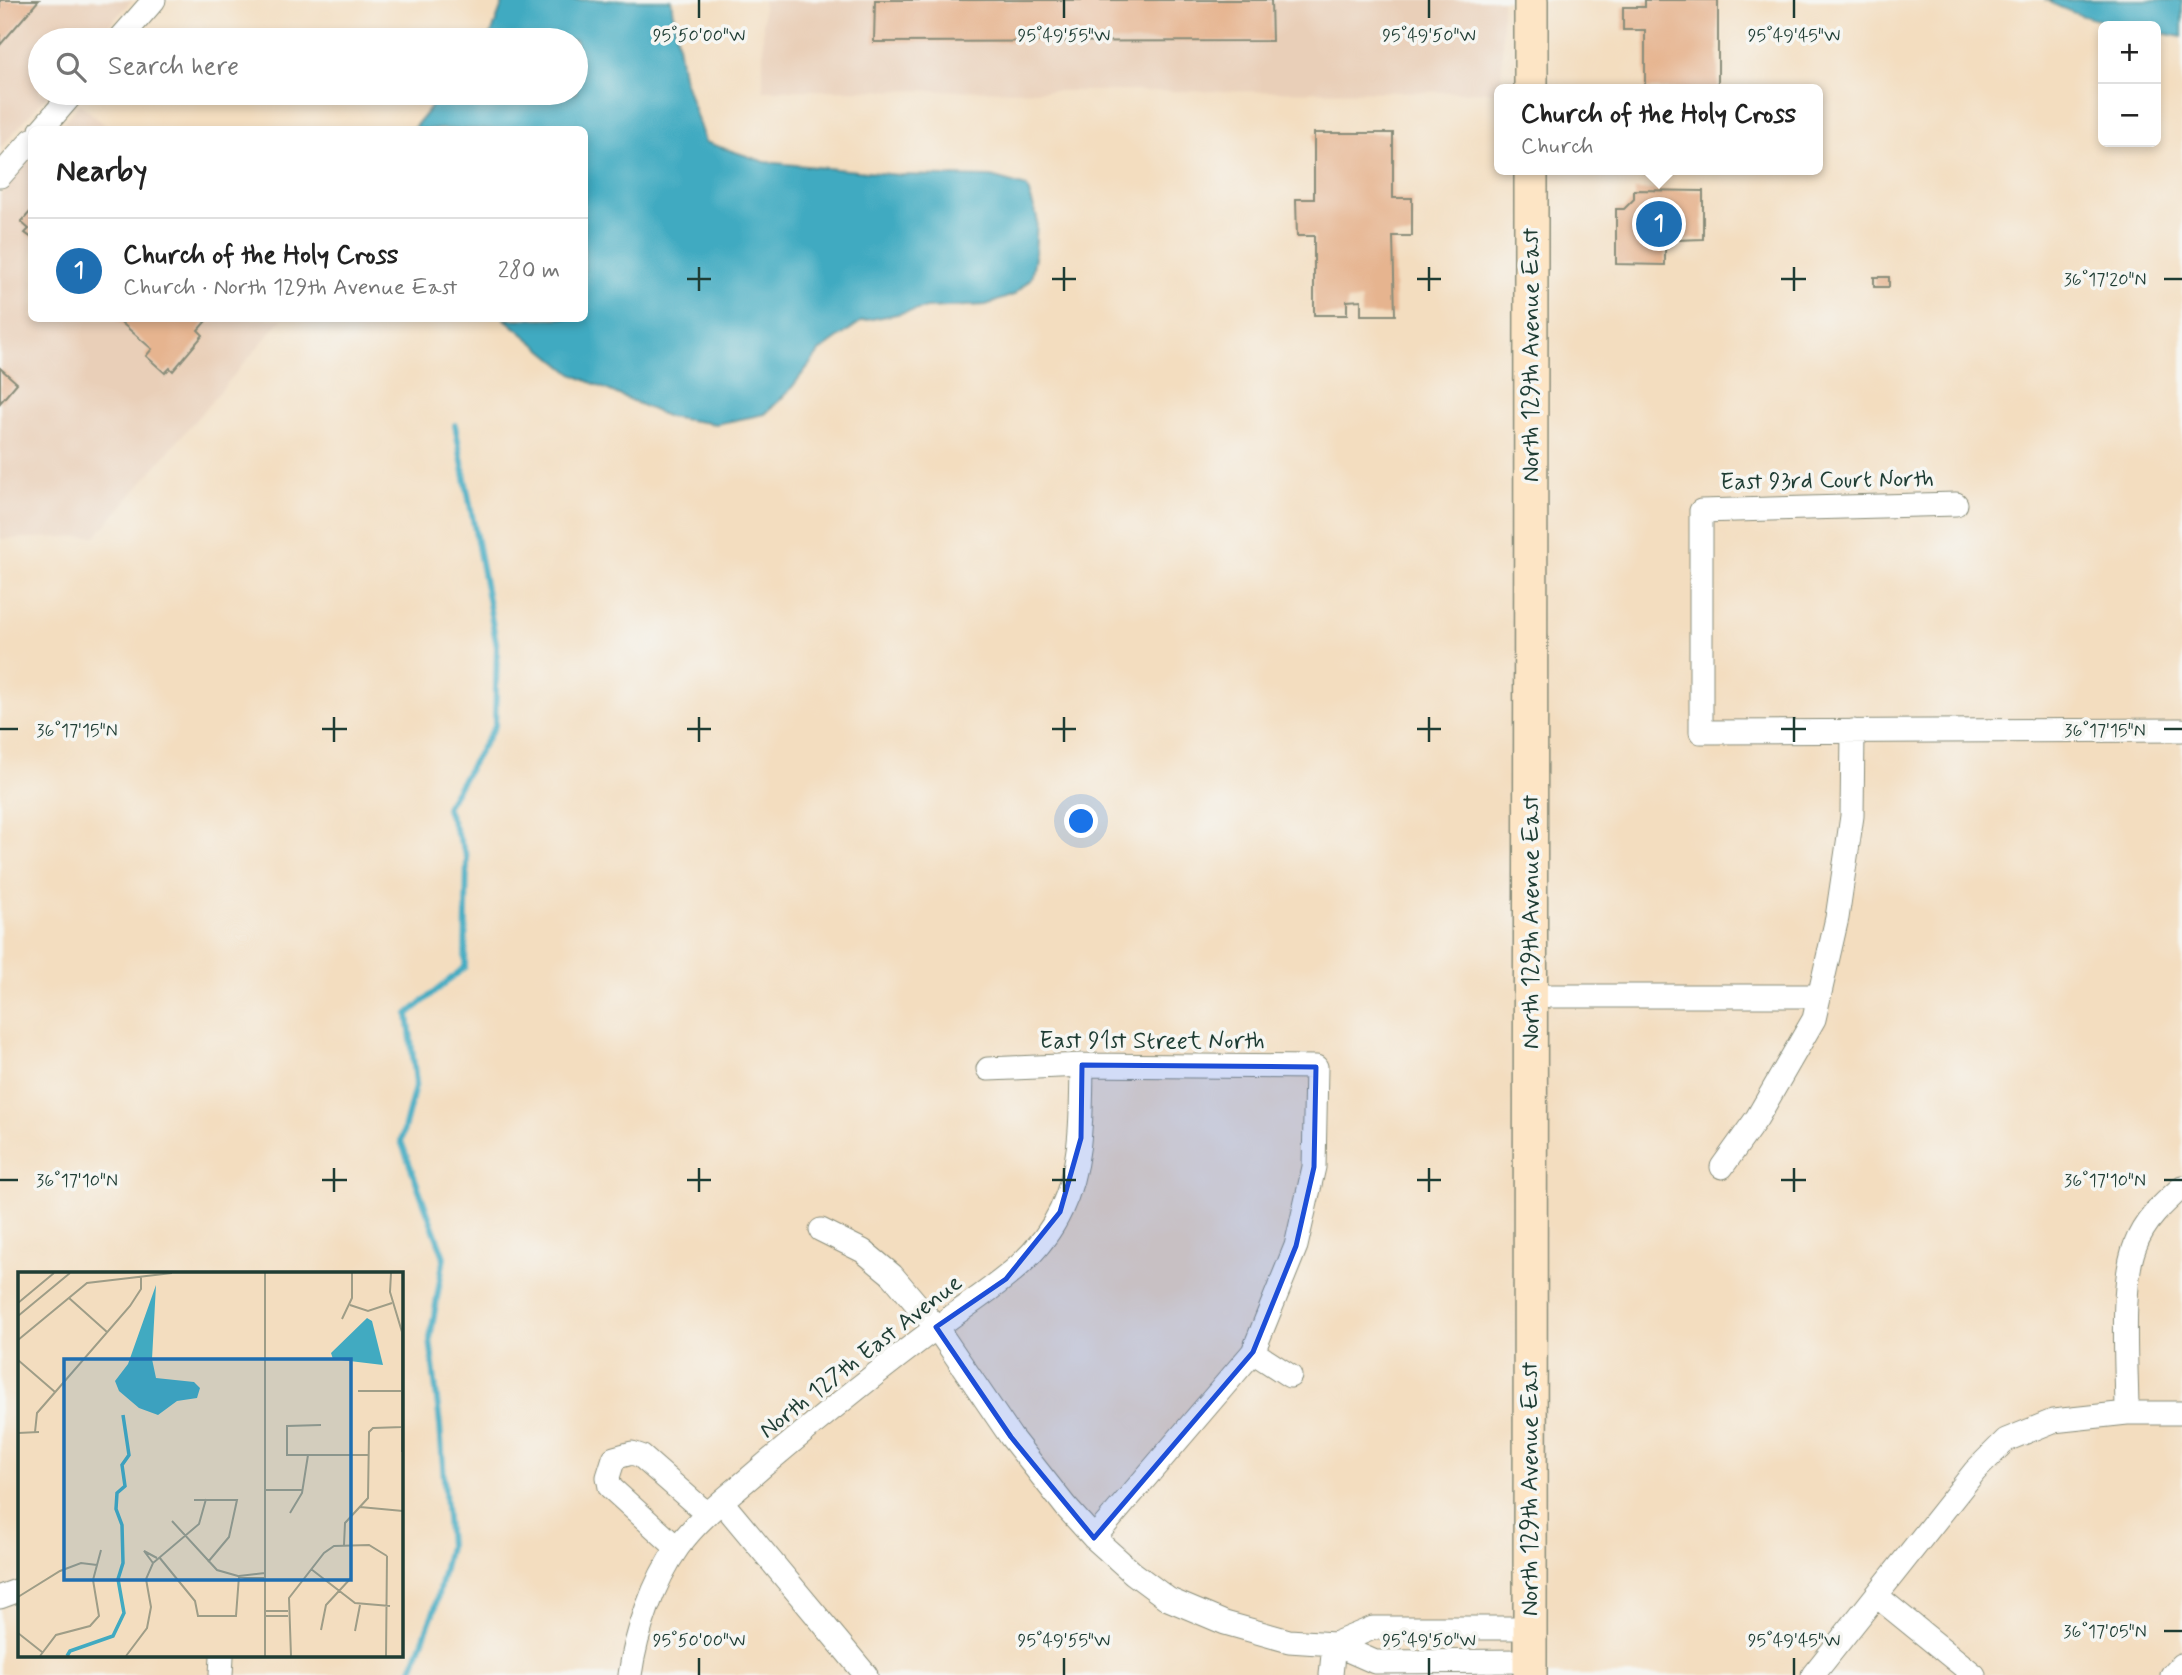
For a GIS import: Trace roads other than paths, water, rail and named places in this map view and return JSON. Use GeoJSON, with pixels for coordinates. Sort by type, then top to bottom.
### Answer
{"type":"FeatureCollection","features":[{"type":"Feature","properties":{"kind":"main road"},"geometry":{"type":"LineString","coordinates":[[1531,0],[1531,84]]}},
{"type":"Feature","properties":{"kind":"main road","name":"North 129th Avenue East"},"geometry":{"type":"LineString","coordinates":[[1530,1668],[1531,175]]}},
{"type":"Feature","properties":{"kind":"street"},"geometry":{"type":"LineString","coordinates":[[130,28],[154,0]]}},
{"type":"Feature","properties":{"kind":"street"},"geometry":{"type":"LineString","coordinates":[[44,126],[63,105]]}},
{"type":"Feature","properties":{"kind":"street"},"geometry":{"type":"LineString","coordinates":[[0,176],[28,144]]}},
{"type":"Feature","properties":{"kind":"street","name":"East 93rd Court North"},"geometry":{"type":"LineString","coordinates":[[1853,731],[1700,732],[1700,511],[1955,504]]}},
{"type":"Feature","properties":{"kind":"street"},"geometry":{"type":"LineString","coordinates":[[1722,1167],[1758,1118],[1800,1049],[1814,1019],[1837,918],[1852,816],[1853,731],[2182,730]]}},
{"type":"Feature","properties":{"kind":"street"},"geometry":{"type":"LineString","coordinates":[[1531,996],[1819,996]]}},
{"type":"Feature","properties":{"kind":"street","name":"East 91st Street North"},"geometry":{"type":"LineString","coordinates":[[988,1069],[1082,1065],[1316,1067],[1314,1167],[1296,1246],[1254,1352]]}},
{"type":"Feature","properties":{"kind":"street","name":"North 127th East Avenue"},"geometry":{"type":"LineString","coordinates":[[630,1675],[643,1616],[677,1548],[715,1508],[865,1380],[1006,1279],[1031,1255],[1060,1212],[1076,1167],[1081,1138],[1082,1065]]}},
{"type":"Feature","properties":{"kind":"street"},"geometry":{"type":"LineString","coordinates":[[2127,1413],[2128,1269],[2135,1245],[2151,1216],[2182,1187]]}},
{"type":"Feature","properties":{"kind":"street"},"geometry":{"type":"LineString","coordinates":[[821,1230],[863,1251],[892,1275],[936,1327],[1010,1437],[1094,1538],[1133,1573],[1168,1599],[1225,1623],[1289,1641],[1334,1644],[1375,1662],[1530,1668]]}},
{"type":"Feature","properties":{"kind":"street"},"geometry":{"type":"LineString","coordinates":[[1094,1538],[1254,1352],[1290,1376]]}},
{"type":"Feature","properties":{"kind":"street"},"geometry":{"type":"LineString","coordinates":[[1813,1675],[1976,1471],[2007,1440],[2053,1421],[2127,1413],[2182,1413]]}},
{"type":"Feature","properties":{"kind":"street"},"geometry":{"type":"LineString","coordinates":[[677,1548],[610,1487],[608,1477],[614,1458],[632,1453],[641,1457],[715,1508],[866,1675]]}},
{"type":"Feature","properties":{"kind":"street"},"geometry":{"type":"LineString","coordinates":[[0,1597],[18,1590]]}},
{"type":"Feature","properties":{"kind":"street"},"geometry":{"type":"LineString","coordinates":[[1878,1597],[1974,1675]]}},
{"type":"Feature","properties":{"kind":"street"},"geometry":{"type":"LineString","coordinates":[[1334,1644],[1373,1628],[1530,1628]]}},
{"type":"Feature","properties":{"kind":"street"},"geometry":{"type":"LineString","coordinates":[[1331,1675],[1334,1644]]}},
{"type":"Feature","properties":{"kind":"street"},"geometry":{"type":"LineString","coordinates":[[2172,1675],[2181,1665]]}},
{"type":"Feature","properties":{"kind":"water"},"geometry":{"type":"Polygon","coordinates":[[[504,0],[671,0],[683,76],[705,142],[765,162],[899,175],[991,177],[1027,187],[1037,217],[1031,278],[1014,295],[986,305],[927,308],[862,321],[820,351],[789,391],[765,414],[716,424],[668,417],[572,374],[509,322],[588,322],[588,126],[415,126],[432,105],[588,105],[588,28],[494,28],[504,0]]]}},
{"type":"Feature","properties":{"kind":"water"},"geometry":{"type":"Polygon","coordinates":[[[2046,0],[2182,0],[2182,37],[2161,33],[2161,21],[2104,21],[2059,7],[2046,0]]]}},
{"type":"Feature","properties":{"kind":"waterway"},"geometry":{"type":"LineString","coordinates":[[413,1675],[412,1669],[435,1608],[449,1546],[430,1339],[444,1257],[401,1141],[416,1083],[408,1014],[465,967],[467,857],[446,807],[495,726],[497,647],[455,425]]}},
{"type":"Feature","properties":{"kind":"place","name":"Church of the Holy Cross"},"geometry":{"type":"Point","coordinates":[1659,224]}}]}
